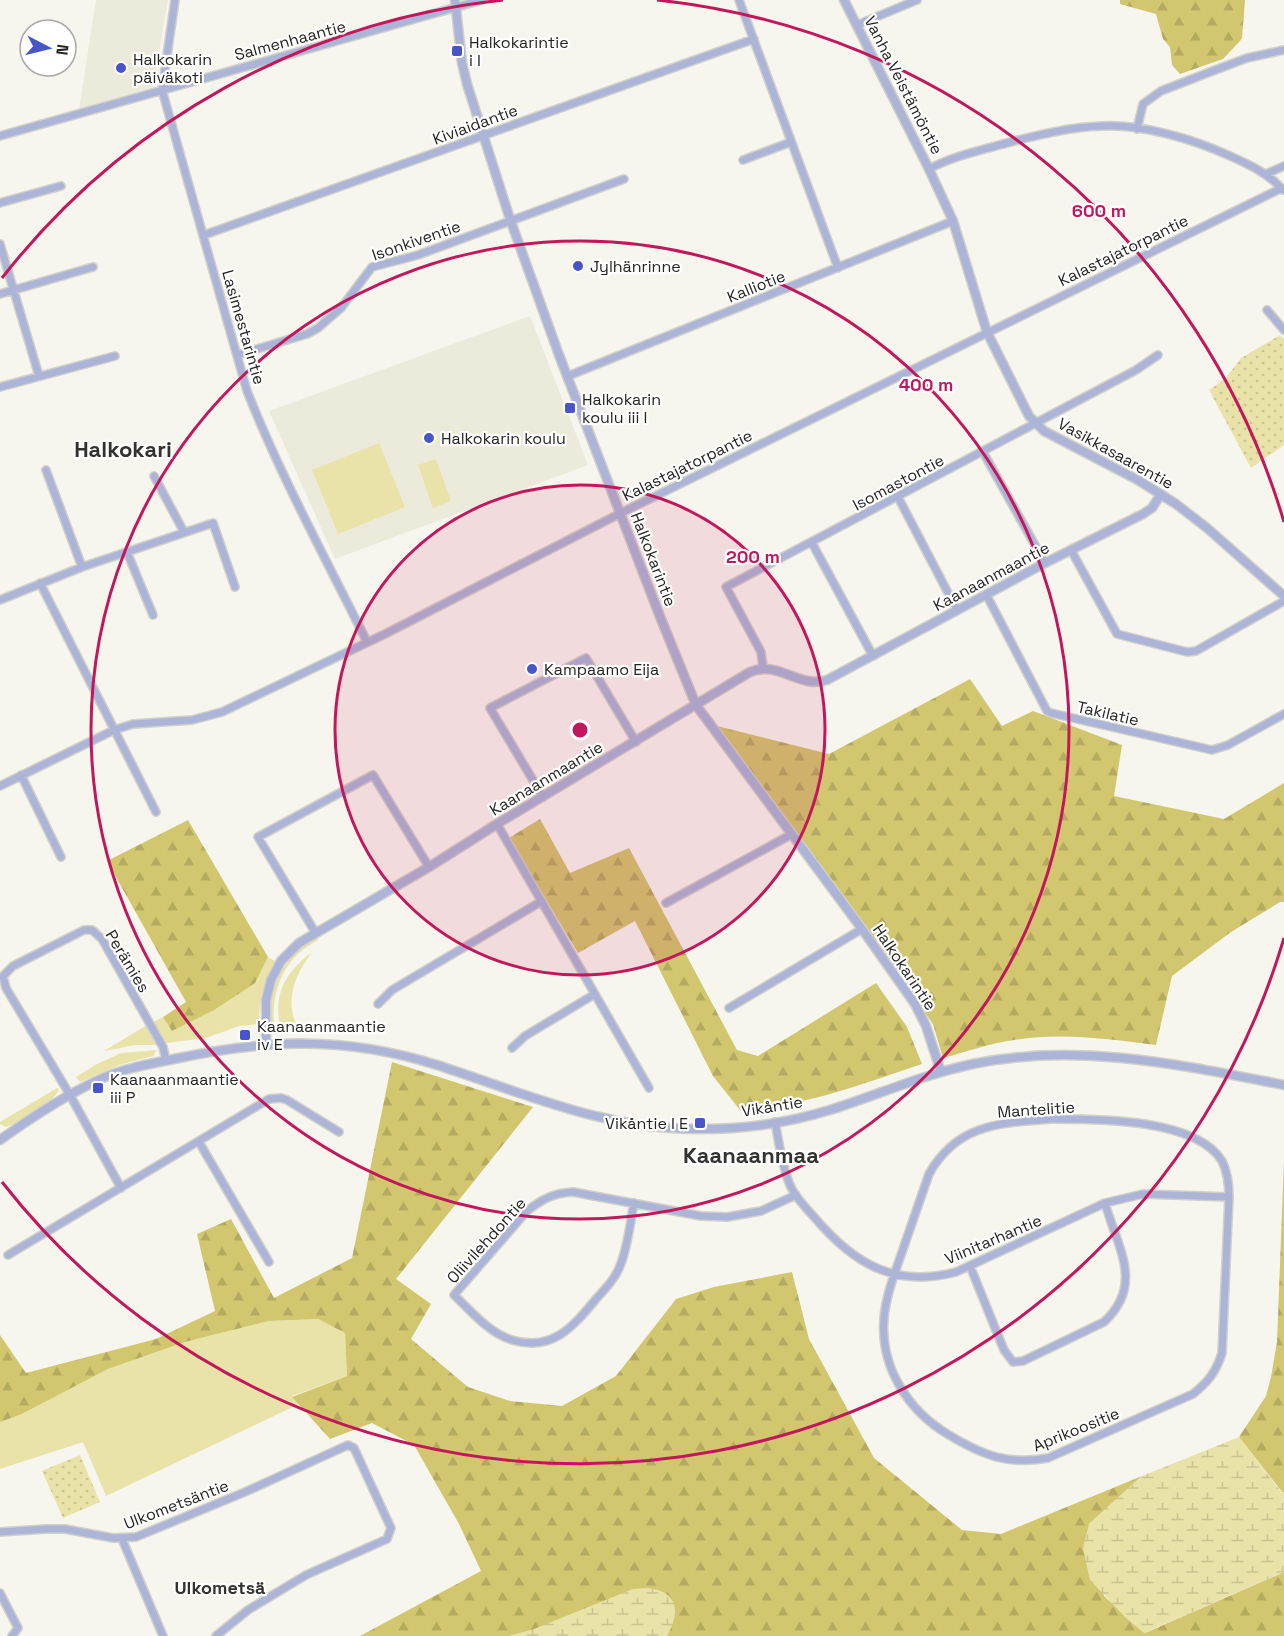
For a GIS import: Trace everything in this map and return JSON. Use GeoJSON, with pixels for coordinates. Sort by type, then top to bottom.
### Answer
{"type":"FeatureCollection","features":[{"type":"Feature","properties":{"kind":"street","name":"Lasimestarintie"},"geometry":{"type":"LineString","coordinates":[[175,0],[162,90],[247,391],[261,425],[368,642]]}},
{"type":"Feature","properties":{"kind":"street","name":"Salmenhaantie"},"geometry":{"type":"LineString","coordinates":[[0,136],[456,4],[482,0]]}},
{"type":"Feature","properties":{"kind":"street"},"geometry":{"type":"LineString","coordinates":[[739,0],[838,268]]}},
{"type":"Feature","properties":{"kind":"street","name":"Vanha Veistämöntie"},"geometry":{"type":"LineString","coordinates":[[844,0],[929,169],[979,150],[1039,135],[1102,126],[1137,129],[1186,140],[1219,151],[1266,174],[1283,189]]}},
{"type":"Feature","properties":{"kind":"street"},"geometry":{"type":"LineString","coordinates":[[857,25],[917,0]]}},
{"type":"Feature","properties":{"kind":"street","name":"Halkokarintie"},"geometry":{"type":"LineString","coordinates":[[456,4],[462,63],[482,136],[510,219],[568,376],[696,705],[862,929],[922,1016],[940,1072]]}},
{"type":"Feature","properties":{"kind":"street","name":"Kiviaidantie"},"geometry":{"type":"LineString","coordinates":[[204,235],[754,39]]}},
{"type":"Feature","properties":{"kind":"street"},"geometry":{"type":"LineString","coordinates":[[1137,129],[1143,104],[1161,91],[1247,58],[1284,50]]}},
{"type":"Feature","properties":{"kind":"street"},"geometry":{"type":"LineString","coordinates":[[743,160],[791,142]]}},
{"type":"Feature","properties":{"kind":"street"},"geometry":{"type":"LineString","coordinates":[[1266,174],[1284,166]]}},
{"type":"Feature","properties":{"kind":"street","name":"Vasikkasaarentie"},"geometry":{"type":"LineString","coordinates":[[929,169],[953,221],[987,332],[1026,412],[1044,431],[1161,494],[1207,528],[1284,596]]}},
{"type":"Feature","properties":{"kind":"street","name":"Isonkiventie"},"geometry":{"type":"LineString","coordinates":[[237,355],[307,334],[318,328],[341,308],[372,267],[418,255],[624,178]]}},
{"type":"Feature","properties":{"kind":"street"},"geometry":{"type":"LineString","coordinates":[[0,203],[61,186]]}},
{"type":"Feature","properties":{"kind":"street","name":"Kalastajatorpantie"},"geometry":{"type":"LineString","coordinates":[[0,786],[114,730],[133,724],[192,720],[222,712],[368,642],[621,513],[987,332],[1283,189]]}},
{"type":"Feature","properties":{"kind":"street","name":"Kalliotie"},"geometry":{"type":"LineString","coordinates":[[568,376],[953,221]]}},
{"type":"Feature","properties":{"kind":"street"},"geometry":{"type":"LineString","coordinates":[[0,244],[39,376]]}},
{"type":"Feature","properties":{"kind":"street"},"geometry":{"type":"LineString","coordinates":[[0,294],[93,267]]}},
{"type":"Feature","properties":{"kind":"street"},"geometry":{"type":"LineString","coordinates":[[1267,310],[1284,330]]}},
{"type":"Feature","properties":{"kind":"street","name":"Isomastontie"},"geometry":{"type":"LineString","coordinates":[[763,667],[761,652],[726,587],[1136,370],[1158,355]]}},
{"type":"Feature","properties":{"kind":"street"},"geometry":{"type":"LineString","coordinates":[[0,387],[115,356]]}},
{"type":"Feature","properties":{"kind":"street"},"geometry":{"type":"LineString","coordinates":[[983,452],[1045,563]]}},
{"type":"Feature","properties":{"kind":"street"},"geometry":{"type":"LineString","coordinates":[[46,470],[82,567]]}},
{"type":"Feature","properties":{"kind":"street"},"geometry":{"type":"LineString","coordinates":[[154,476],[184,532]]}},
{"type":"Feature","properties":{"kind":"street","name":"Kaanaanmaantie"},"geometry":{"type":"LineString","coordinates":[[266,1044],[266,1000],[271,980],[287,953],[315,932],[429,867],[750,672],[763,667],[806,681],[828,680],[1045,563],[1143,514],[1152,508],[1161,494]]}},
{"type":"Feature","properties":{"kind":"street"},"geometry":{"type":"LineString","coordinates":[[898,497],[957,610]]}},
{"type":"Feature","properties":{"kind":"street"},"geometry":{"type":"LineString","coordinates":[[0,600],[82,567],[213,523],[235,587]]}},
{"type":"Feature","properties":{"kind":"street"},"geometry":{"type":"LineString","coordinates":[[812,543],[873,656]]}},
{"type":"Feature","properties":{"kind":"street"},"geometry":{"type":"LineString","coordinates":[[1071,550],[1117,634],[1187,652],[1196,651],[1284,601]]}},
{"type":"Feature","properties":{"kind":"street"},"geometry":{"type":"LineString","coordinates":[[128,552],[153,615]]}},
{"type":"Feature","properties":{"kind":"street"},"geometry":{"type":"LineString","coordinates":[[40,583],[156,812]]}},
{"type":"Feature","properties":{"kind":"street","name":"Takilatie"},"geometry":{"type":"LineString","coordinates":[[987,596],[1047,711],[1051,713],[1212,750],[1228,745],[1284,714]]}},
{"type":"Feature","properties":{"kind":"street"},"geometry":{"type":"LineString","coordinates":[[543,797],[490,708],[586,658],[636,742]]}},
{"type":"Feature","properties":{"kind":"street"},"geometry":{"type":"LineString","coordinates":[[21,775],[61,857]]}},
{"type":"Feature","properties":{"kind":"street"},"geometry":{"type":"LineString","coordinates":[[315,932],[258,837],[374,775],[429,867]]}},
{"type":"Feature","properties":{"kind":"street"},"geometry":{"type":"LineString","coordinates":[[497,824],[648,1088]]}},
{"type":"Feature","properties":{"kind":"street"},"geometry":{"type":"LineString","coordinates":[[666,903],[792,834]]}},
{"type":"Feature","properties":{"kind":"street"},"geometry":{"type":"LineString","coordinates":[[378,1004],[392,990],[542,901]]}},
{"type":"Feature","properties":{"kind":"street"},"geometry":{"type":"LineString","coordinates":[[729,1008],[862,929]]}},
{"type":"Feature","properties":{"kind":"street","name":"Perämies"},"geometry":{"type":"LineString","coordinates":[[70,1095],[6,988],[3,976],[13,966],[84,930],[92,930],[102,939],[163,1047],[166,1061]]}},
{"type":"Feature","properties":{"kind":"street"},"geometry":{"type":"LineString","coordinates":[[512,1048],[525,1036],[595,994]]}},
{"type":"Feature","properties":{"kind":"street"},"geometry":{"type":"LineString","coordinates":[[1,1138],[70,1095],[115,1073],[212,1051],[266,1044]]}},
{"type":"Feature","properties":{"kind":"street","name":"Vikåntie"},"geometry":{"type":"LineString","coordinates":[[266,1044],[336,1045],[387,1052],[437,1065],[574,1112],[643,1125],[700,1129],[775,1122],[831,1110],[940,1072],[1011,1058],[1076,1054],[1105,1055],[1170,1064],[1284,1085]]}},
{"type":"Feature","properties":{"kind":"street"},"geometry":{"type":"LineString","coordinates":[[70,1095],[121,1188]]}},
{"type":"Feature","properties":{"kind":"street"},"geometry":{"type":"LineString","coordinates":[[8,1255],[274,1098],[281,1098],[295,1104],[339,1132]]}},
{"type":"Feature","properties":{"kind":"street","name":"Mantelitie"},"geometry":{"type":"LineString","coordinates":[[895,1274],[926,1182],[937,1161],[960,1138],[991,1125],[1051,1119],[1106,1119],[1177,1131],[1204,1143],[1221,1159],[1228,1177],[1229,1197]]}},
{"type":"Feature","properties":{"kind":"street","name":"Viinitarhantie"},"geometry":{"type":"LineString","coordinates":[[775,1122],[788,1179],[796,1195],[823,1228],[848,1252],[865,1262],[895,1274],[925,1278],[956,1272],[1105,1203],[1143,1194],[1229,1197]]}},
{"type":"Feature","properties":{"kind":"street"},"geometry":{"type":"LineString","coordinates":[[199,1142],[269,1262]]}},
{"type":"Feature","properties":{"kind":"street","name":"Oliivilehdontie"},"geometry":{"type":"LineString","coordinates":[[634,1203],[625,1251],[616,1275],[575,1325],[558,1336],[534,1343],[511,1340],[489,1328],[454,1296],[527,1211],[540,1200],[553,1195],[573,1192],[634,1203],[701,1216],[727,1217],[761,1211],[796,1195]]}},
{"type":"Feature","properties":{"kind":"street","name":"Aprikoositie"},"geometry":{"type":"LineString","coordinates":[[895,1274],[887,1296],[884,1319],[886,1350],[902,1392],[922,1417],[934,1427],[987,1456],[1011,1461],[1048,1458],[1193,1395],[1208,1382],[1216,1370],[1222,1353],[1229,1197]]}},
{"type":"Feature","properties":{"kind":"street"},"geometry":{"type":"LineString","coordinates":[[970,1266],[1004,1350],[1013,1362],[1023,1361],[1104,1322],[1112,1315],[1124,1294],[1126,1266],[1105,1203]]}},
{"type":"Feature","properties":{"kind":"street","name":"Ulkometsäntie"},"geometry":{"type":"LineString","coordinates":[[0,1532],[65,1529],[122,1539],[149,1532],[245,1492],[348,1445],[354,1448],[391,1528],[387,1539],[306,1575],[248,1610],[216,1636]]}},
{"type":"Feature","properties":{"kind":"street"},"geometry":{"type":"LineString","coordinates":[[122,1539],[163,1636]]}},
{"type":"Feature","properties":{"kind":"street"},"geometry":{"type":"LineString","coordinates":[[0,1593],[18,1628],[12,1636]]}},
{"type":"Feature","properties":{"kind":"shaded area","name":"Halkokarin päiväkoti"},"geometry":{"type":"Polygon","coordinates":[[[96,0],[168,0],[153,87],[79,109],[96,0]]]}},
{"type":"Feature","properties":{"kind":"shaded area","name":"Halkokarin koulu"},"geometry":{"type":"Polygon","coordinates":[[[530,316],[588,465],[335,559],[269,411],[530,316]]]}},
{"type":"Feature","properties":{"kind":"green space"},"geometry":{"type":"Polygon","coordinates":[[[1120,0],[1245,0],[1242,38],[1223,59],[1180,74],[1172,65],[1170,47],[1163,39],[1156,14],[1120,4],[1120,0]]]}},
{"type":"Feature","properties":{"kind":"green space"},"geometry":{"type":"Polygon","coordinates":[[[1280,335],[1284,339],[1284,445],[1251,468],[1209,390],[1226,378],[1241,358],[1280,335]]]}},
{"type":"Feature","properties":{"kind":"green space"},"geometry":{"type":"Polygon","coordinates":[[[379,443],[405,507],[338,534],[312,470],[379,443]]]}},
{"type":"Feature","properties":{"kind":"green space"},"geometry":{"type":"Polygon","coordinates":[[[436,459],[451,501],[433,508],[418,465],[436,459]]]}},
{"type":"Feature","properties":{"kind":"green space"},"geometry":{"type":"Polygon","coordinates":[[[970,679],[1002,726],[1033,711],[1122,745],[1114,796],[1224,819],[1284,783],[1284,902],[1280,902],[1231,932],[1172,976],[1156,1045],[1085,1037],[1032,1038],[987,1045],[943,1058],[933,1024],[717,726],[829,754],[970,679]]]}},
{"type":"Feature","properties":{"kind":"green space"},"geometry":{"type":"Polygon","coordinates":[[[540,819],[570,873],[629,848],[737,1050],[758,1056],[876,983],[907,1027],[922,1064],[855,1087],[809,1099],[740,1110],[713,1076],[635,921],[578,953],[509,838],[540,819]]]}},
{"type":"Feature","properties":{"kind":"green space"},"geometry":{"type":"Polygon","coordinates":[[[188,820],[268,957],[255,983],[214,1010],[172,1031],[163,1017],[186,1002],[107,861],[188,820]]]}},
{"type":"Feature","properties":{"kind":"green space"},"geometry":{"type":"Polygon","coordinates":[[[316,936],[318,940],[292,960],[282,976],[274,1003],[274,1022],[269,1022],[272,995],[281,973],[295,954],[316,936]]]}},
{"type":"Feature","properties":{"kind":"green space"},"geometry":{"type":"Polygon","coordinates":[[[312,952],[297,977],[292,995],[296,1024],[309,1029],[283,1027],[280,1025],[278,1013],[280,993],[295,967],[312,952]]]}},
{"type":"Feature","properties":{"kind":"green space"},"geometry":{"type":"Polygon","coordinates":[[[268,957],[275,961],[263,992],[259,1024],[239,1026],[206,1038],[166,1043],[153,1022],[163,1017],[172,1030],[255,983],[268,957]]]}},
{"type":"Feature","properties":{"kind":"green space"},"geometry":{"type":"Polygon","coordinates":[[[147,1025],[157,1045],[136,1045],[104,1051],[147,1025]]]}},
{"type":"Feature","properties":{"kind":"green space"},"geometry":{"type":"Polygon","coordinates":[[[157,1050],[153,1056],[122,1064],[80,1082],[76,1077],[121,1053],[157,1050]]]}},
{"type":"Feature","properties":{"kind":"green space"},"geometry":{"type":"Polygon","coordinates":[[[392,1062],[533,1107],[396,1279],[431,1304],[411,1339],[468,1387],[510,1401],[562,1406],[616,1376],[676,1299],[714,1287],[792,1272],[809,1339],[874,1458],[962,1530],[1001,1534],[1142,1476],[1089,1524],[1104,1596],[1145,1633],[1284,1572],[1284,1636],[360,1636],[481,1571],[459,1524],[414,1445],[372,1423],[330,1439],[292,1397],[347,1376],[345,1333],[318,1319],[269,1321],[185,1342],[108,1369],[22,1414],[0,1422],[0,1335],[26,1373],[156,1339],[215,1311],[197,1234],[231,1219],[274,1298],[352,1258],[392,1062]]]}},
{"type":"Feature","properties":{"kind":"green space"},"geometry":{"type":"Polygon","coordinates":[[[57,1088],[59,1089],[56,1095],[35,1112],[11,1125],[5,1127],[0,1124],[0,1122],[57,1088]]]}},
{"type":"Feature","properties":{"kind":"green space"},"geometry":{"type":"Polygon","coordinates":[[[1284,1160],[1283,1493],[1239,1437],[1266,1396],[1277,1342],[1284,1160]]]}},
{"type":"Feature","properties":{"kind":"green space"},"geometry":{"type":"Polygon","coordinates":[[[318,1319],[345,1333],[347,1376],[292,1396],[299,1404],[106,1496],[83,1442],[0,1469],[0,1422],[22,1414],[108,1369],[185,1342],[269,1321],[318,1319]]]}},
{"type":"Feature","properties":{"kind":"green space"},"geometry":{"type":"Polygon","coordinates":[[[1239,1437],[1282,1493],[1284,1492],[1284,1572],[1144,1633],[1126,1618],[1090,1580],[1083,1548],[1089,1524],[1142,1476],[1239,1437]]]}},
{"type":"Feature","properties":{"kind":"green space"},"geometry":{"type":"Polygon","coordinates":[[[80,1455],[100,1502],[63,1518],[42,1471],[80,1455]]]}},
{"type":"Feature","properties":{"kind":"green space"},"geometry":{"type":"Polygon","coordinates":[[[647,1588],[665,1593],[674,1604],[674,1618],[667,1636],[509,1636],[534,1629],[633,1589],[647,1588]]]}},
{"type":"Feature","properties":{"kind":"place","name":"Halkokarintie i I"},"geometry":{"type":"Point","coordinates":[457,51]}},
{"type":"Feature","properties":{"kind":"place","name":"Halkokarin päiväkoti"},"geometry":{"type":"Point","coordinates":[121,68]}},
{"type":"Feature","properties":{"kind":"place","name":"Jylhänrinne"},"geometry":{"type":"Point","coordinates":[578,266]}},
{"type":"Feature","properties":{"kind":"place","name":"Halkokarin koulu iii I"},"geometry":{"type":"Point","coordinates":[570,408]}},
{"type":"Feature","properties":{"kind":"place","name":"Halkokarin koulu"},"geometry":{"type":"Point","coordinates":[429,438]}},
{"type":"Feature","properties":{"kind":"place","name":"Kampaamo Eija"},"geometry":{"type":"Point","coordinates":[532,669]}},
{"type":"Feature","properties":{"kind":"place","name":"Kaanaanmaantie iv E"},"geometry":{"type":"Point","coordinates":[245,1035]}},
{"type":"Feature","properties":{"kind":"place","name":"Kaanaanmaantie iii P"},"geometry":{"type":"Point","coordinates":[98,1088]}},
{"type":"Feature","properties":{"kind":"place","name":"Vikåntie I E"},"geometry":{"type":"Point","coordinates":[700,1123]}},
{"type":"Feature","properties":{"kind":"district","name":"Halkokari"},"geometry":{"type":"Point","coordinates":[123,449]}},
{"type":"Feature","properties":{"kind":"district","name":"Kaanaanmaa"},"geometry":{"type":"Point","coordinates":[751,1155]}},
{"type":"Feature","properties":{"kind":"district","name":"Ulkometsä"},"geometry":{"type":"Point","coordinates":[220,1588]}}]}
